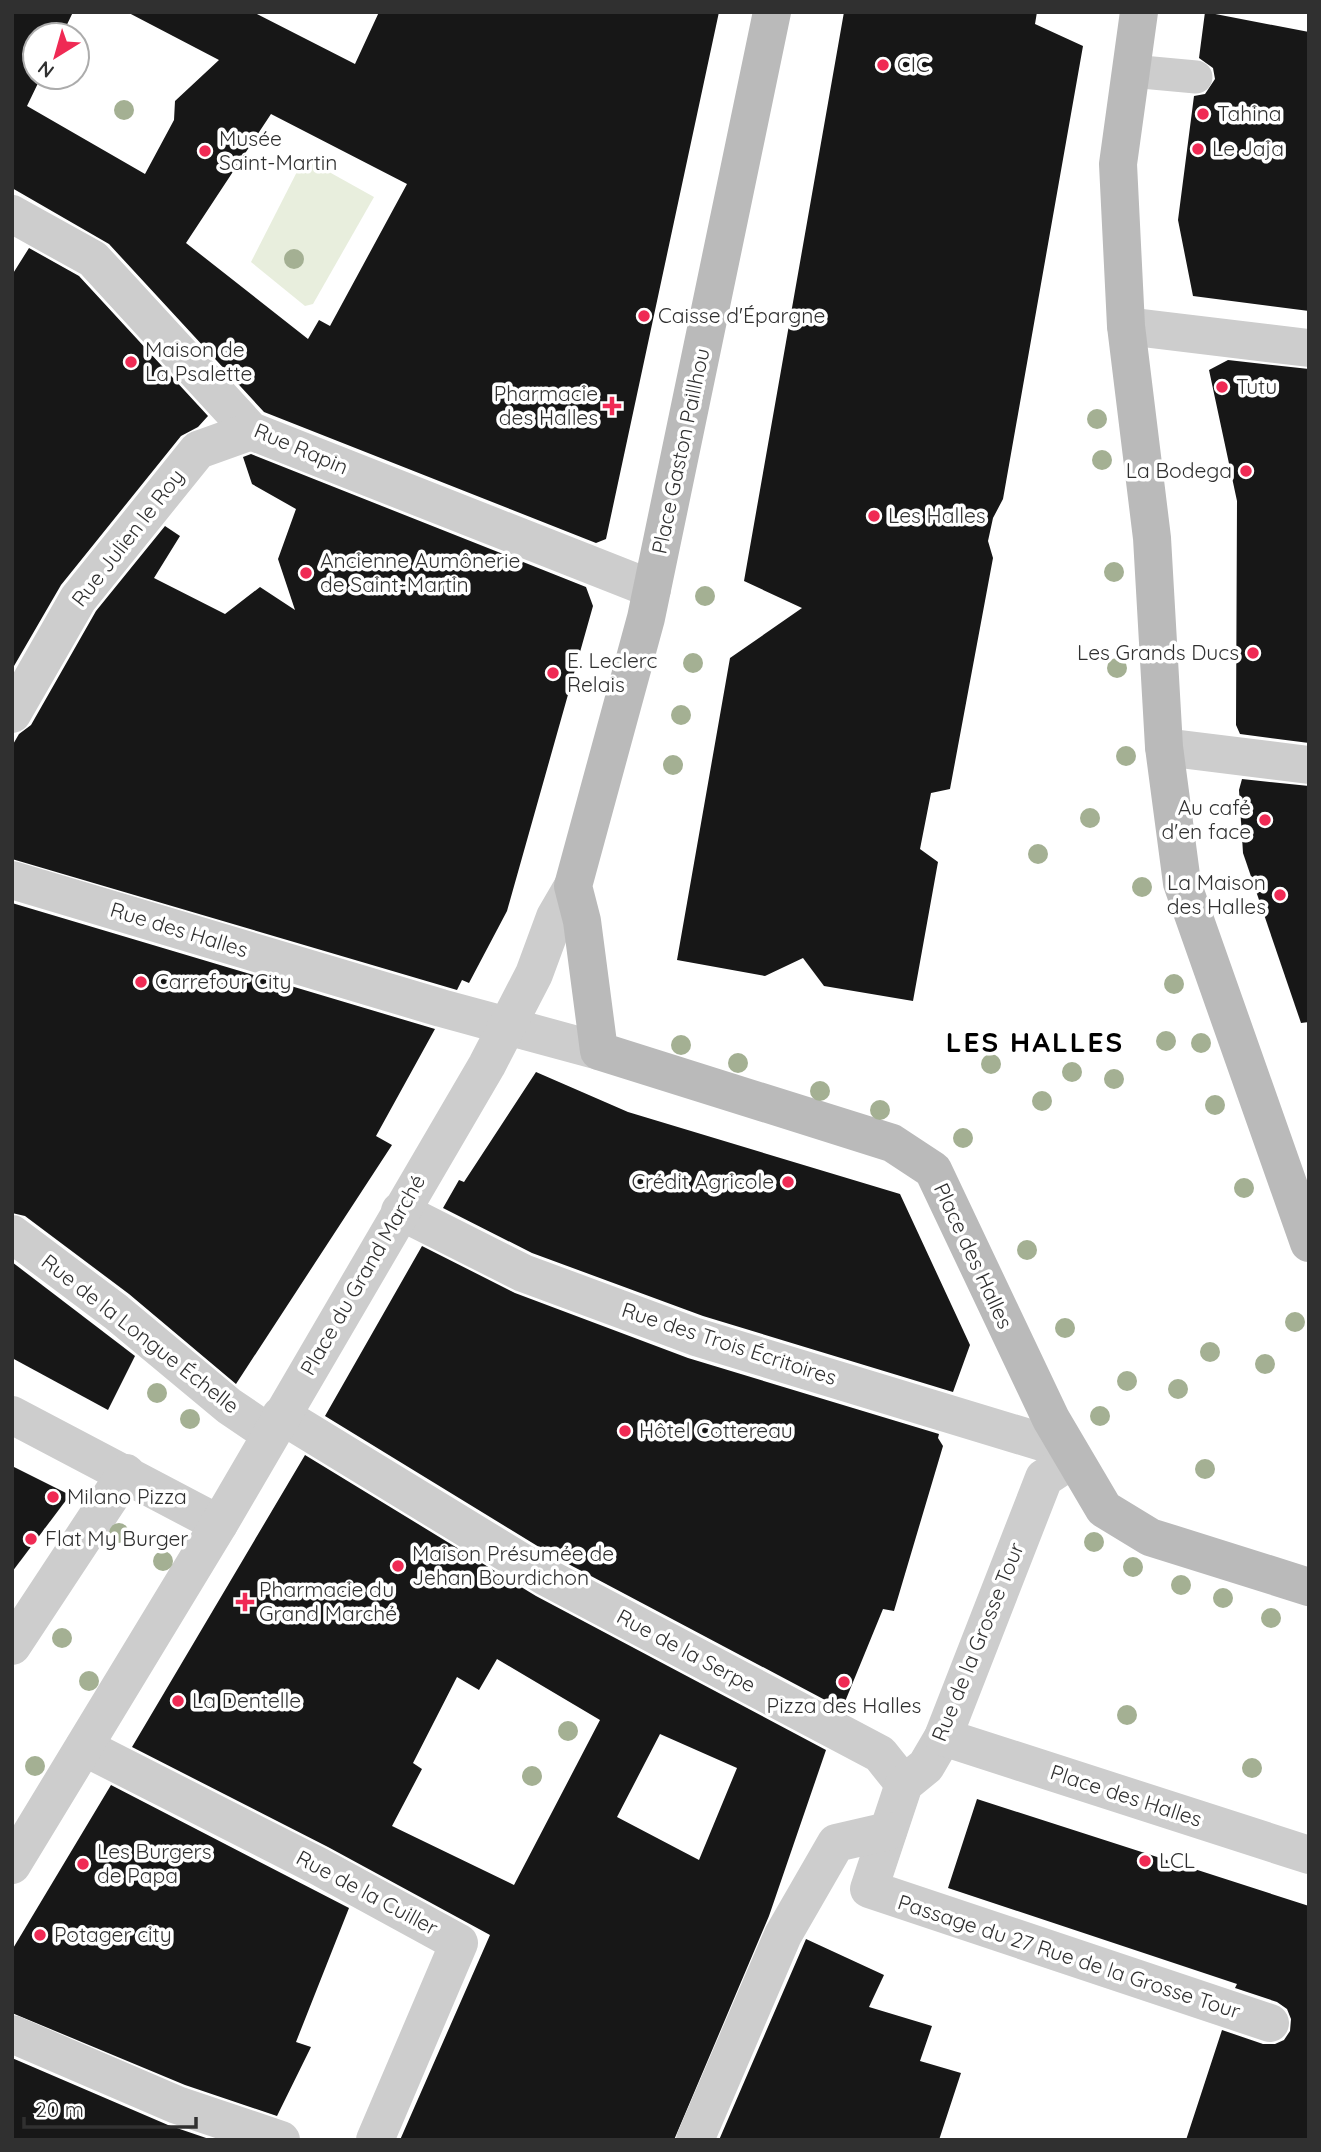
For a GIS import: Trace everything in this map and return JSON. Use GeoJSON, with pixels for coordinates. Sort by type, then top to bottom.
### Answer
{"type":"FeatureCollection","features":[{"type":"Feature","properties":{"kind":"main road","name":"Place Gaston Paillhou"},"geometry":{"type":"LineString","coordinates":[[599,1051],[582,920],[573,886],[652,589],[772,12]]}},
{"type":"Feature","properties":{"kind":"main road"},"geometry":{"type":"LineString","coordinates":[[1139,12],[1118,163],[1126,326],[1152,537],[1164,747],[1182,883],[1309,1243]]}},
{"type":"Feature","properties":{"kind":"main road","name":"Place des Halles"},"geometry":{"type":"LineString","coordinates":[[599,1051],[892,1143],[933,1170],[1070,1454],[1104,1509],[1150,1537],[1309,1587]]}},
{"type":"Feature","properties":{"kind":"street","name":"Rue Rapin"},"geometry":{"type":"LineString","coordinates":[[12,214],[93,259],[251,431],[652,589]]}},
{"type":"Feature","properties":{"kind":"street"},"geometry":{"type":"LineString","coordinates":[[1126,326],[1309,348]]}},
{"type":"Feature","properties":{"kind":"street","name":"Rue Julien le Roy"},"geometry":{"type":"LineString","coordinates":[[12,714],[78,599],[198,450],[251,431]]}},
{"type":"Feature","properties":{"kind":"street"},"geometry":{"type":"LineString","coordinates":[[1164,747],[1309,765]]}},
{"type":"Feature","properties":{"kind":"street","name":"Rue des Halles"},"geometry":{"type":"LineString","coordinates":[[12,880],[506,1026]]}},
{"type":"Feature","properties":{"kind":"street","name":"Place Gaston Paillhou"},"geometry":{"type":"LineString","coordinates":[[506,1026],[534,974],[555,917],[573,886]]}},
{"type":"Feature","properties":{"kind":"street","name":"Place des Halles"},"geometry":{"type":"LineString","coordinates":[[506,1026],[599,1051]]}},
{"type":"Feature","properties":{"kind":"street","name":"Place du Grand Marché"},"geometry":{"type":"LineString","coordinates":[[12,1865],[219,1524],[506,1026]]}},
{"type":"Feature","properties":{"kind":"street","name":"Rue des Trois Écritoires"},"geometry":{"type":"LineString","coordinates":[[400,1211],[523,1273],[696,1337],[1070,1454]]}},
{"type":"Feature","properties":{"kind":"street","name":"Rue de la Longue Échelle"},"geometry":{"type":"LineString","coordinates":[[12,1234],[116,1312],[229,1406],[275,1424]]}},
{"type":"Feature","properties":{"kind":"street"},"geometry":{"type":"LineString","coordinates":[[12,1415],[219,1524]]}},
{"type":"Feature","properties":{"kind":"street","name":"Rue de la Serpe"},"geometry":{"type":"LineString","coordinates":[[275,1424],[547,1577],[880,1754],[904,1784]]}},
{"type":"Feature","properties":{"kind":"street","name":"Rue de la Grosse Tour"},"geometry":{"type":"LineString","coordinates":[[869,1889],[904,1784],[926,1766],[943,1737],[1044,1478],[1070,1454]]}},
{"type":"Feature","properties":{"kind":"street"},"geometry":{"type":"LineString","coordinates":[[12,1646],[126,1473]]}},
{"type":"Feature","properties":{"kind":"street","name":"Place des Halles"},"geometry":{"type":"LineString","coordinates":[[943,1737],[1309,1854]]}},
{"type":"Feature","properties":{"kind":"street","name":"Rue de la Cuiller"},"geometry":{"type":"LineString","coordinates":[[84,1746],[318,1866],[458,1943],[375,2140]]}},
{"type":"Feature","properties":{"kind":"street"},"geometry":{"type":"LineString","coordinates":[[695,2140],[783,1935],[836,1843],[888,1831]]}},
{"type":"Feature","properties":{"kind":"street","name":"Passage du 27 Rue de la Grosse Tour"},"geometry":{"type":"LineString","coordinates":[[869,1889],[1270,2023]]}},
{"type":"Feature","properties":{"kind":"street"},"geometry":{"type":"LineString","coordinates":[[12,2034],[177,2105],[281,2140]]}},
{"type":"Feature","properties":{"kind":"lane"},"geometry":{"type":"LineString","coordinates":[[1131,71],[1196,77]]}},
{"type":"Feature","properties":{"kind":"green space"},"geometry":{"type":"Polygon","coordinates":[[[304,158],[374,197],[313,304],[305,306],[251,262],[304,158]]]}},
{"type":"Feature","properties":{"kind":"building"},"geometry":{"type":"Polygon","coordinates":[[[12,12],[73,12],[69,21],[21,21],[21,91],[34,91],[27,106],[145,174],[174,120],[175,101],[219,60],[127,12],[253,12],[355,64],[379,12],[719,12],[606,539],[596,543],[264,412],[109,244],[12,188],[12,12]],[[271,114],[186,243],[308,339],[319,320],[330,326],[407,184],[271,114]]]}},
{"type":"Feature","properties":{"kind":"building","name":"Les Halles"},"geometry":{"type":"Polygon","coordinates":[[[844,12],[1037,12],[1035,24],[1083,46],[1003,499],[993,518],[988,541],[993,558],[950,789],[931,793],[920,849],[938,862],[913,1001],[824,986],[803,958],[765,976],[677,960],[730,658],[802,608],[744,581],[844,12]]]}},
{"type":"Feature","properties":{"kind":"building"},"geometry":{"type":"Polygon","coordinates":[[[1205,12],[1309,32],[1309,311],[1193,296],[1178,220],[1194,96],[1205,94],[1215,79],[1213,68],[1199,58],[1205,12]]]}},
{"type":"Feature","properties":{"kind":"building"},"geometry":{"type":"Polygon","coordinates":[[[29,248],[79,276],[208,416],[198,427],[181,436],[61,585],[14,666],[12,275],[29,248]]]}},
{"type":"Feature","properties":{"kind":"building"},"geometry":{"type":"Polygon","coordinates":[[[1228,360],[1309,369],[1309,743],[1240,734],[1236,725],[1237,501],[1209,370],[1228,360]]]}},
{"type":"Feature","properties":{"kind":"building"},"geometry":{"type":"Polygon","coordinates":[[[251,454],[586,587],[593,606],[507,911],[469,983],[462,980],[457,990],[12,859],[12,746],[19,734],[31,725],[96,611],[165,526],[180,536],[154,578],[225,614],[260,587],[295,610],[278,559],[296,509],[252,484],[243,457],[251,454]]]}},
{"type":"Feature","properties":{"kind":"building"},"geometry":{"type":"Polygon","coordinates":[[[1242,779],[1309,786],[1309,1022],[1301,1023],[1243,853],[1239,790],[1242,779]]]}},
{"type":"Feature","properties":{"kind":"building"},"geometry":{"type":"Polygon","coordinates":[[[12,903],[435,1029],[376,1136],[392,1145],[236,1384],[129,1294],[25,1216],[12,1213],[12,903]]]}},
{"type":"Feature","properties":{"kind":"building"},"geometry":{"type":"Polygon","coordinates":[[[536,1072],[628,1112],[900,1194],[970,1345],[953,1392],[703,1316],[532,1253],[443,1208],[459,1180],[464,1182],[536,1072]]]}},
{"type":"Feature","properties":{"kind":"building"},"geometry":{"type":"Polygon","coordinates":[[[422,1246],[515,1293],[688,1358],[939,1434],[938,1438],[943,1446],[894,1611],[883,1609],[842,1709],[557,1558],[325,1416],[422,1246]]]}},
{"type":"Feature","properties":{"kind":"building"},"geometry":{"type":"Polygon","coordinates":[[[12,1262],[135,1356],[108,1410],[12,1358],[12,1262]]]}},
{"type":"Feature","properties":{"kind":"building"},"geometry":{"type":"Polygon","coordinates":[[[305,1455],[536,1596],[826,1750],[769,1916],[674,2140],[400,2140],[490,1935],[328,1847],[132,1747],[305,1455]],[[497,1659],[479,1690],[457,1677],[413,1763],[422,1769],[392,1826],[514,1885],[600,1720],[497,1659]],[[660,1734],[617,1817],[699,1860],[737,1768],[660,1734]]]}},
{"type":"Feature","properties":{"kind":"building"},"geometry":{"type":"Polygon","coordinates":[[[12,1466],[70,1495],[12,1572],[12,1466]]]}},
{"type":"Feature","properties":{"kind":"building"},"geometry":{"type":"Polygon","coordinates":[[[111,1785],[349,1908],[296,2042],[311,2047],[277,2116],[185,2085],[12,2013],[12,1950],[111,1785]]]}},
{"type":"Feature","properties":{"kind":"building"},"geometry":{"type":"Polygon","coordinates":[[[977,1799],[1309,1906],[1309,2140],[1186,2140],[1222,2030],[1263,2044],[1275,2044],[1284,2040],[1290,2031],[1291,2019],[1287,2009],[1277,2002],[1235,1988],[1237,1984],[948,1888],[977,1799]]]}},
{"type":"Feature","properties":{"kind":"building"},"geometry":{"type":"Polygon","coordinates":[[[806,1939],[884,1975],[869,2007],[932,2026],[920,2061],[961,2073],[939,2140],[719,2140],[806,1939]]]}},
{"type":"Feature","properties":{"kind":"building"},"geometry":{"type":"Polygon","coordinates":[[[12,2058],[168,2125],[212,2140],[12,2140],[12,2058]]]}},
{"type":"Feature","properties":{"kind":"place","name":"CIC"},"geometry":{"type":"Point","coordinates":[883,65]}},
{"type":"Feature","properties":{"kind":"place","name":"Tahina"},"geometry":{"type":"Point","coordinates":[1203,114]}},
{"type":"Feature","properties":{"kind":"place","name":"Le Jaja"},"geometry":{"type":"Point","coordinates":[1198,149]}},
{"type":"Feature","properties":{"kind":"place","name":"Musée Saint-Martin"},"geometry":{"type":"Point","coordinates":[205,151]}},
{"type":"Feature","properties":{"kind":"place","name":"Caisse d'Épargne"},"geometry":{"type":"Point","coordinates":[644,316]}},
{"type":"Feature","properties":{"kind":"place","name":"Maison de La Psalette"},"geometry":{"type":"Point","coordinates":[131,362]}},
{"type":"Feature","properties":{"kind":"place","name":"Tutu"},"geometry":{"type":"Point","coordinates":[1222,387]}},
{"type":"Feature","properties":{"kind":"place","name":"Pharmacie des Halles"},"geometry":{"type":"Point","coordinates":[612,406]}},
{"type":"Feature","properties":{"kind":"place","name":"La Bodega"},"geometry":{"type":"Point","coordinates":[1246,471]}},
{"type":"Feature","properties":{"kind":"place","name":"Les Halles"},"geometry":{"type":"Point","coordinates":[874,516]}},
{"type":"Feature","properties":{"kind":"place","name":"Ancienne Aumônerie de Saint-Martin"},"geometry":{"type":"Point","coordinates":[306,573]}},
{"type":"Feature","properties":{"kind":"place","name":"Les Grands Ducs"},"geometry":{"type":"Point","coordinates":[1253,653]}},
{"type":"Feature","properties":{"kind":"place","name":"E. Leclerc Relais"},"geometry":{"type":"Point","coordinates":[553,673]}},
{"type":"Feature","properties":{"kind":"place","name":"Au café d'en face"},"geometry":{"type":"Point","coordinates":[1265,820]}},
{"type":"Feature","properties":{"kind":"place","name":"La Maison des Halles"},"geometry":{"type":"Point","coordinates":[1280,895]}},
{"type":"Feature","properties":{"kind":"place","name":"Carrefour City"},"geometry":{"type":"Point","coordinates":[141,982]}},
{"type":"Feature","properties":{"kind":"place","name":"Crédit Agricole"},"geometry":{"type":"Point","coordinates":[788,1182]}},
{"type":"Feature","properties":{"kind":"place","name":"Hôtel Cottereau"},"geometry":{"type":"Point","coordinates":[625,1431]}},
{"type":"Feature","properties":{"kind":"place","name":"Milano Pizza"},"geometry":{"type":"Point","coordinates":[53,1497]}},
{"type":"Feature","properties":{"kind":"place","name":"Flat My Burger"},"geometry":{"type":"Point","coordinates":[31,1539]}},
{"type":"Feature","properties":{"kind":"place","name":"Maison Présumée de Jehan Bourdichon"},"geometry":{"type":"Point","coordinates":[398,1566]}},
{"type":"Feature","properties":{"kind":"place","name":"Pharmacie du Grand Marché"},"geometry":{"type":"Point","coordinates":[245,1602]}},
{"type":"Feature","properties":{"kind":"place","name":"Pizza des Halles"},"geometry":{"type":"Point","coordinates":[844,1682]}},
{"type":"Feature","properties":{"kind":"place","name":"La Dentelle"},"geometry":{"type":"Point","coordinates":[178,1701]}},
{"type":"Feature","properties":{"kind":"place","name":"LCL"},"geometry":{"type":"Point","coordinates":[1145,1861]}},
{"type":"Feature","properties":{"kind":"place","name":"Les Burgers de Papa"},"geometry":{"type":"Point","coordinates":[83,1864]}},
{"type":"Feature","properties":{"kind":"place","name":"Potager city"},"geometry":{"type":"Point","coordinates":[40,1935]}},
{"type":"Feature","properties":{"kind":"district","name":"LES HALLES"},"geometry":{"type":"Point","coordinates":[1035,1042]}}]}
